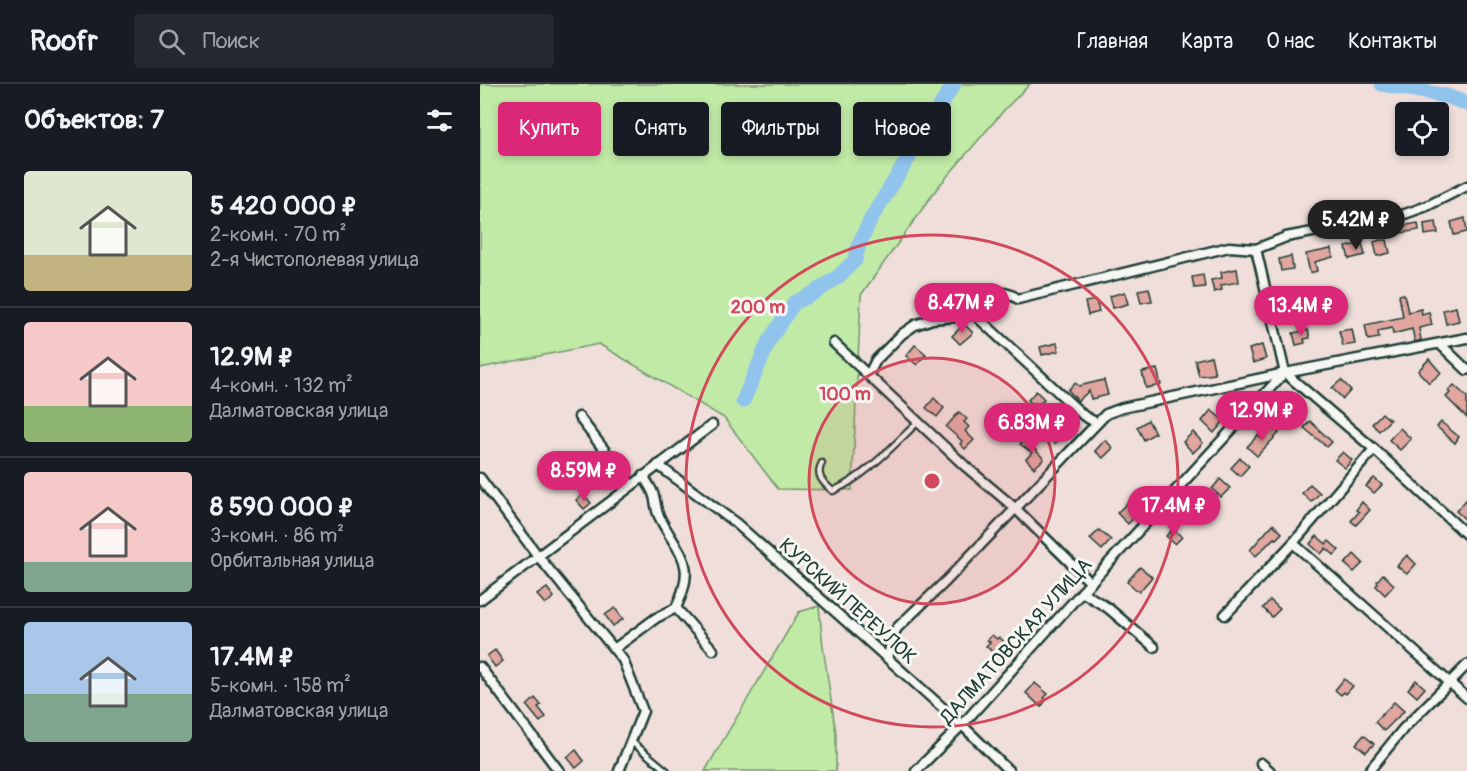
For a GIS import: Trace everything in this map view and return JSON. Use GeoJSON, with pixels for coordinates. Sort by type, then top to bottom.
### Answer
{"type":"FeatureCollection","features":[{"type":"Feature","properties":{"kind":"street"},"geometry":{"type":"LineString","coordinates":[[974,314],[984,300],[993,294],[1010,293],[1018,299],[1229,247],[1256,249],[1286,237],[1402,215],[1427,206],[1467,186]]}},
{"type":"Feature","properties":{"kind":"street"},"geometry":{"type":"LineString","coordinates":[[1256,249],[1285,373],[1374,449],[1467,535]]}},
{"type":"Feature","properties":{"kind":"street"},"geometry":{"type":"LineString","coordinates":[[869,374],[876,360],[902,334],[915,325],[932,319],[954,317],[969,312],[974,314],[1084,416],[1097,423]]}},
{"type":"Feature","properties":{"kind":"street"},"geometry":{"type":"LineString","coordinates":[[888,657],[892,637],[897,628],[1106,414],[1114,410],[1285,373],[1467,338]]}},
{"type":"Feature","properties":{"kind":"street"},"geometry":{"type":"LineString","coordinates":[[834,343],[965,466],[1015,508],[1091,583]]}},
{"type":"Feature","properties":{"kind":"street"},"geometry":{"type":"LineString","coordinates":[[1440,344],[1467,370]]}},
{"type":"Feature","properties":{"kind":"street","name":"ДАЛМАТОВСКАЯ УЛИЦА"},"geometry":{"type":"LineString","coordinates":[[916,771],[963,725],[1082,592],[1285,373]]}},
{"type":"Feature","properties":{"kind":"street"},"geometry":{"type":"LineString","coordinates":[[579,417],[631,485]]}},
{"type":"Feature","properties":{"kind":"street"},"geometry":{"type":"LineString","coordinates":[[480,600],[712,425]]}},
{"type":"Feature","properties":{"kind":"street"},"geometry":{"type":"LineString","coordinates":[[1225,615],[1293,543],[1374,449]]}},
{"type":"Feature","properties":{"kind":"street","name":"КУРСКИЙ ПЕРЕУЛОК"},"geometry":{"type":"LineString","coordinates":[[658,465],[724,513],[888,657],[963,725],[1009,771]]}},
{"type":"Feature","properties":{"kind":"street"},"geometry":{"type":"LineString","coordinates":[[614,649],[656,618],[676,608],[683,592],[687,569],[659,515],[655,498],[643,476]]}},
{"type":"Feature","properties":{"kind":"street"},"geometry":{"type":"LineString","coordinates":[[480,478],[538,556],[622,660],[643,711],[619,771]]}},
{"type":"Feature","properties":{"kind":"street"},"geometry":{"type":"LineString","coordinates":[[1293,543],[1467,698]]}},
{"type":"Feature","properties":{"kind":"street"},"geometry":{"type":"LineString","coordinates":[[1082,592],[1108,608],[1154,647]]}},
{"type":"Feature","properties":{"kind":"street"},"geometry":{"type":"LineString","coordinates":[[676,608],[713,650]]}},
{"type":"Feature","properties":{"kind":"street"},"geometry":{"type":"LineString","coordinates":[[1369,771],[1403,729],[1467,665]]}},
{"type":"Feature","properties":{"kind":"street"},"geometry":{"type":"LineString","coordinates":[[480,667],[559,771]]}},
{"type":"Feature","properties":{"kind":"street"},"geometry":{"type":"LineString","coordinates":[[1261,763],[1270,771]]}},
{"type":"Feature","properties":{"kind":"lane"},"geometry":{"type":"LineString","coordinates":[[822,463],[819,476],[832,491],[847,484],[874,463],[919,421]]}},
{"type":"Feature","properties":{"kind":"lane"},"geometry":{"type":"LineString","coordinates":[[632,742],[667,771]]}},
{"type":"Feature","properties":{"kind":"green space"},"geometry":{"type":"Polygon","coordinates":[[[480,84],[1030,84],[1006,108],[938,187],[861,295],[852,490],[778,489],[724,418],[599,344],[480,368],[480,84]]]}},
{"type":"Feature","properties":{"kind":"green space"},"geometry":{"type":"Polygon","coordinates":[[[819,606],[836,733],[836,771],[705,771],[799,612],[819,606]]]}},
{"type":"Feature","properties":{"kind":"building"},"geometry":{"type":"Polygon","coordinates":[[[1465,218],[1467,232],[1454,235],[1451,222],[1465,218]]]}},
{"type":"Feature","properties":{"kind":"building"},"geometry":{"type":"Polygon","coordinates":[[[1436,222],[1438,233],[1425,235],[1424,224],[1436,222]]]}},
{"type":"Feature","properties":{"kind":"building"},"geometry":{"type":"Polygon","coordinates":[[[1418,223],[1419,230],[1402,233],[1401,226],[1418,223]]]}},
{"type":"Feature","properties":{"kind":"building"},"geometry":{"type":"Polygon","coordinates":[[[1387,240],[1390,253],[1377,256],[1374,242],[1387,240]]]}},
{"type":"Feature","properties":{"kind":"building"},"geometry":{"type":"Polygon","coordinates":[[[1362,243],[1365,255],[1349,259],[1346,247],[1362,243]]]}},
{"type":"Feature","properties":{"kind":"building"},"geometry":{"type":"Polygon","coordinates":[[[1331,249],[1333,257],[1315,262],[1317,271],[1310,273],[1306,254],[1331,249]]]}},
{"type":"Feature","properties":{"kind":"building"},"geometry":{"type":"Polygon","coordinates":[[[1291,256],[1293,269],[1281,271],[1279,259],[1291,256]]]}},
{"type":"Feature","properties":{"kind":"building"},"geometry":{"type":"Polygon","coordinates":[[[1237,269],[1239,282],[1221,285],[1222,290],[1214,292],[1211,280],[1222,278],[1221,272],[1237,269]]]}},
{"type":"Feature","properties":{"kind":"building"},"geometry":{"type":"Polygon","coordinates":[[[1203,275],[1205,287],[1194,288],[1192,277],[1203,275]]]}},
{"type":"Feature","properties":{"kind":"building"},"geometry":{"type":"Polygon","coordinates":[[[1149,288],[1152,301],[1141,303],[1138,290],[1149,288]]]}},
{"type":"Feature","properties":{"kind":"building"},"geometry":{"type":"Polygon","coordinates":[[[1299,289],[1303,303],[1288,306],[1285,292],[1299,289]]]}},
{"type":"Feature","properties":{"kind":"building"},"geometry":{"type":"Polygon","coordinates":[[[1125,292],[1128,304],[1113,308],[1110,296],[1125,292]]]}},
{"type":"Feature","properties":{"kind":"building"},"geometry":{"type":"Polygon","coordinates":[[[1404,294],[1408,312],[1421,309],[1422,314],[1429,312],[1432,325],[1419,328],[1421,340],[1415,342],[1412,329],[1393,334],[1392,328],[1378,331],[1379,338],[1368,340],[1365,325],[1403,317],[1399,295],[1404,294]]]}},
{"type":"Feature","properties":{"kind":"building"},"geometry":{"type":"Polygon","coordinates":[[[1096,300],[1099,312],[1088,315],[1085,302],[1096,300]]]}},
{"type":"Feature","properties":{"kind":"building"},"geometry":{"type":"Polygon","coordinates":[[[1456,307],[1459,321],[1446,324],[1443,310],[1456,307]]]}},
{"type":"Feature","properties":{"kind":"building"},"geometry":{"type":"Polygon","coordinates":[[[964,324],[973,333],[960,344],[952,336],[964,324]]]}},
{"type":"Feature","properties":{"kind":"building"},"geometry":{"type":"Polygon","coordinates":[[[1352,329],[1355,344],[1343,346],[1339,331],[1352,329]]]}},
{"type":"Feature","properties":{"kind":"building"},"geometry":{"type":"Polygon","coordinates":[[[1308,330],[1310,338],[1304,339],[1305,343],[1296,345],[1293,333],[1308,330]]]}},
{"type":"Feature","properties":{"kind":"building"},"geometry":{"type":"Polygon","coordinates":[[[1057,343],[1059,351],[1042,355],[1040,347],[1057,343]]]}},
{"type":"Feature","properties":{"kind":"building"},"geometry":{"type":"Polygon","coordinates":[[[915,345],[926,354],[917,365],[906,356],[915,345]]]}},
{"type":"Feature","properties":{"kind":"building"},"geometry":{"type":"Polygon","coordinates":[[[1262,345],[1266,359],[1253,363],[1249,349],[1262,345]]]}},
{"type":"Feature","properties":{"kind":"building"},"geometry":{"type":"Polygon","coordinates":[[[1211,356],[1215,374],[1199,376],[1195,360],[1211,356]]]}},
{"type":"Feature","properties":{"kind":"building"},"geometry":{"type":"Polygon","coordinates":[[[1429,359],[1441,373],[1429,383],[1418,371],[1429,359]]]}},
{"type":"Feature","properties":{"kind":"building"},"geometry":{"type":"Polygon","coordinates":[[[1157,369],[1161,385],[1146,388],[1142,372],[1157,369]]]}},
{"type":"Feature","properties":{"kind":"building"},"geometry":{"type":"Polygon","coordinates":[[[1104,380],[1108,395],[1091,399],[1089,391],[1078,401],[1068,390],[1075,383],[1079,386],[1104,380]]]}},
{"type":"Feature","properties":{"kind":"building"},"geometry":{"type":"Polygon","coordinates":[[[1341,380],[1351,390],[1343,399],[1332,388],[1341,380]]]}},
{"type":"Feature","properties":{"kind":"building"},"geometry":{"type":"Polygon","coordinates":[[[1454,385],[1467,397],[1467,418],[1446,397],[1454,385]]]}},
{"type":"Feature","properties":{"kind":"building"},"geometry":{"type":"Polygon","coordinates":[[[1036,391],[1044,399],[1036,408],[1028,400],[1036,391]]]}},
{"type":"Feature","properties":{"kind":"building"},"geometry":{"type":"Polygon","coordinates":[[[934,398],[944,408],[937,417],[926,408],[934,398]]]}},
{"type":"Feature","properties":{"kind":"building"},"geometry":{"type":"Polygon","coordinates":[[[1290,401],[1297,408],[1286,421],[1278,414],[1290,401]]]}},
{"type":"Feature","properties":{"kind":"building"},"geometry":{"type":"Polygon","coordinates":[[[1211,410],[1224,421],[1214,433],[1202,421],[1211,410]]]}},
{"type":"Feature","properties":{"kind":"building"},"geometry":{"type":"Polygon","coordinates":[[[959,412],[967,419],[964,422],[969,427],[965,431],[974,440],[965,449],[960,444],[962,441],[946,427],[959,412]]]}},
{"type":"Feature","properties":{"kind":"building"},"geometry":{"type":"Polygon","coordinates":[[[1382,413],[1390,420],[1379,431],[1372,424],[1382,413]]]}},
{"type":"Feature","properties":{"kind":"building"},"geometry":{"type":"Polygon","coordinates":[[[1148,420],[1155,433],[1144,440],[1137,427],[1148,420]]]}},
{"type":"Feature","properties":{"kind":"building"},"geometry":{"type":"Polygon","coordinates":[[[1310,421],[1332,442],[1327,447],[1304,428],[1310,421]]]}},
{"type":"Feature","properties":{"kind":"building"},"geometry":{"type":"Polygon","coordinates":[[[1441,422],[1459,437],[1455,443],[1437,427],[1441,422]]]}},
{"type":"Feature","properties":{"kind":"building"},"geometry":{"type":"Polygon","coordinates":[[[1062,423],[1069,429],[1055,444],[1048,438],[1062,423]]]}},
{"type":"Feature","properties":{"kind":"building"},"geometry":{"type":"Polygon","coordinates":[[[1273,427],[1279,433],[1257,456],[1247,447],[1258,435],[1262,439],[1273,427]]]}},
{"type":"Feature","properties":{"kind":"building"},"geometry":{"type":"Polygon","coordinates":[[[1400,428],[1411,439],[1400,450],[1389,440],[1400,428]]]}},
{"type":"Feature","properties":{"kind":"building"},"geometry":{"type":"Polygon","coordinates":[[[1193,432],[1203,443],[1193,453],[1183,442],[1193,432]]]}},
{"type":"Feature","properties":{"kind":"building"},"geometry":{"type":"Polygon","coordinates":[[[1024,438],[1044,459],[1034,468],[1026,459],[1032,453],[1020,444],[1024,438]]]}},
{"type":"Feature","properties":{"kind":"building"},"geometry":{"type":"Polygon","coordinates":[[[1105,440],[1113,448],[1103,458],[1095,451],[1105,440]]]}},
{"type":"Feature","properties":{"kind":"building"},"geometry":{"type":"Polygon","coordinates":[[[1343,452],[1352,460],[1345,468],[1335,460],[1343,452]]]}},
{"type":"Feature","properties":{"kind":"building"},"geometry":{"type":"Polygon","coordinates":[[[1240,458],[1249,466],[1240,476],[1231,468],[1240,458]]]}},
{"type":"Feature","properties":{"kind":"building"},"geometry":{"type":"Polygon","coordinates":[[[1374,478],[1382,485],[1374,493],[1366,486],[1374,478]]]}},
{"type":"Feature","properties":{"kind":"building"},"geometry":{"type":"Polygon","coordinates":[[[1220,479],[1230,488],[1221,497],[1212,489],[1220,479]]]}},
{"type":"Feature","properties":{"kind":"building"},"geometry":{"type":"Polygon","coordinates":[[[1310,484],[1320,493],[1311,502],[1302,493],[1310,484]]]}},
{"type":"Feature","properties":{"kind":"building"},"geometry":{"type":"Polygon","coordinates":[[[583,494],[591,503],[584,509],[576,500],[583,494]]]}},
{"type":"Feature","properties":{"kind":"building"},"geometry":{"type":"Polygon","coordinates":[[[1467,499],[1467,521],[1456,511],[1467,499]]]}},
{"type":"Feature","properties":{"kind":"building"},"geometry":{"type":"Polygon","coordinates":[[[1128,502],[1139,512],[1128,524],[1117,513],[1128,502]]]}},
{"type":"Feature","properties":{"kind":"building"},"geometry":{"type":"Polygon","coordinates":[[[1362,502],[1370,510],[1356,525],[1351,521],[1359,512],[1356,510],[1362,502]]]}},
{"type":"Feature","properties":{"kind":"building"},"geometry":{"type":"Polygon","coordinates":[[[1273,524],[1282,533],[1256,556],[1250,550],[1273,524]]]}},
{"type":"Feature","properties":{"kind":"building"},"geometry":{"type":"Polygon","coordinates":[[[1173,529],[1182,537],[1175,544],[1166,536],[1173,529]]]}},
{"type":"Feature","properties":{"kind":"building"},"geometry":{"type":"Polygon","coordinates":[[[1099,530],[1111,540],[1102,550],[1090,539],[1099,530]]]}},
{"type":"Feature","properties":{"kind":"building"},"geometry":{"type":"Polygon","coordinates":[[[1317,536],[1326,544],[1329,541],[1339,550],[1334,555],[1326,548],[1321,554],[1310,544],[1317,536]]]}},
{"type":"Feature","properties":{"kind":"building"},"geometry":{"type":"Polygon","coordinates":[[[1354,554],[1363,563],[1354,572],[1345,564],[1354,554]]]}},
{"type":"Feature","properties":{"kind":"building"},"geometry":{"type":"Polygon","coordinates":[[[1407,555],[1416,564],[1407,574],[1397,566],[1407,555]]]}},
{"type":"Feature","properties":{"kind":"building"},"geometry":{"type":"Polygon","coordinates":[[[1140,567],[1152,577],[1139,592],[1127,582],[1140,567]]]}},
{"type":"Feature","properties":{"kind":"building"},"geometry":{"type":"Polygon","coordinates":[[[1383,574],[1394,585],[1385,595],[1376,586],[1383,574]]]}},
{"type":"Feature","properties":{"kind":"building"},"geometry":{"type":"Polygon","coordinates":[[[547,588],[554,597],[545,604],[537,595],[547,588]]]}},
{"type":"Feature","properties":{"kind":"building"},"geometry":{"type":"Polygon","coordinates":[[[1270,600],[1280,609],[1272,617],[1263,608],[1270,600]]]}},
{"type":"Feature","properties":{"kind":"building"},"geometry":{"type":"Polygon","coordinates":[[[615,608],[623,619],[613,626],[605,615],[615,608]]]}},
{"type":"Feature","properties":{"kind":"building"},"geometry":{"type":"Polygon","coordinates":[[[992,635],[997,639],[999,637],[1008,645],[999,658],[986,646],[990,642],[987,640],[992,635]]]}},
{"type":"Feature","properties":{"kind":"building"},"geometry":{"type":"Polygon","coordinates":[[[495,650],[503,661],[495,667],[487,656],[495,650]]]}},
{"type":"Feature","properties":{"kind":"building"},"geometry":{"type":"Polygon","coordinates":[[[1344,679],[1353,686],[1346,694],[1344,692],[1341,695],[1335,690],[1344,679]]]}},
{"type":"Feature","properties":{"kind":"building"},"geometry":{"type":"Polygon","coordinates":[[[1416,680],[1425,688],[1417,697],[1408,689],[1416,680]]]}},
{"type":"Feature","properties":{"kind":"building"},"geometry":{"type":"Polygon","coordinates":[[[1035,683],[1048,694],[1041,707],[1026,693],[1035,683]]]}},
{"type":"Feature","properties":{"kind":"building"},"geometry":{"type":"Polygon","coordinates":[[[535,698],[541,705],[538,707],[546,717],[540,722],[527,706],[535,698]]]}},
{"type":"Feature","properties":{"kind":"building"},"geometry":{"type":"Polygon","coordinates":[[[1394,702],[1404,711],[1384,731],[1375,722],[1394,702]]]}},
{"type":"Feature","properties":{"kind":"building"},"geometry":{"type":"Polygon","coordinates":[[[1364,735],[1374,744],[1366,752],[1356,744],[1364,735]]]}},
{"type":"Feature","properties":{"kind":"building"},"geometry":{"type":"Polygon","coordinates":[[[576,750],[584,761],[576,768],[567,757],[576,750]]]}},
{"type":"Feature","properties":{"kind":"waterway"},"geometry":{"type":"LineString","coordinates":[[743,401],[769,341],[794,303],[816,292],[839,276],[855,260],[859,244],[872,217],[954,84]]}},
{"type":"Feature","properties":{"kind":"waterway"},"geometry":{"type":"LineString","coordinates":[[1382,84],[1447,96],[1467,104]]}}]}
